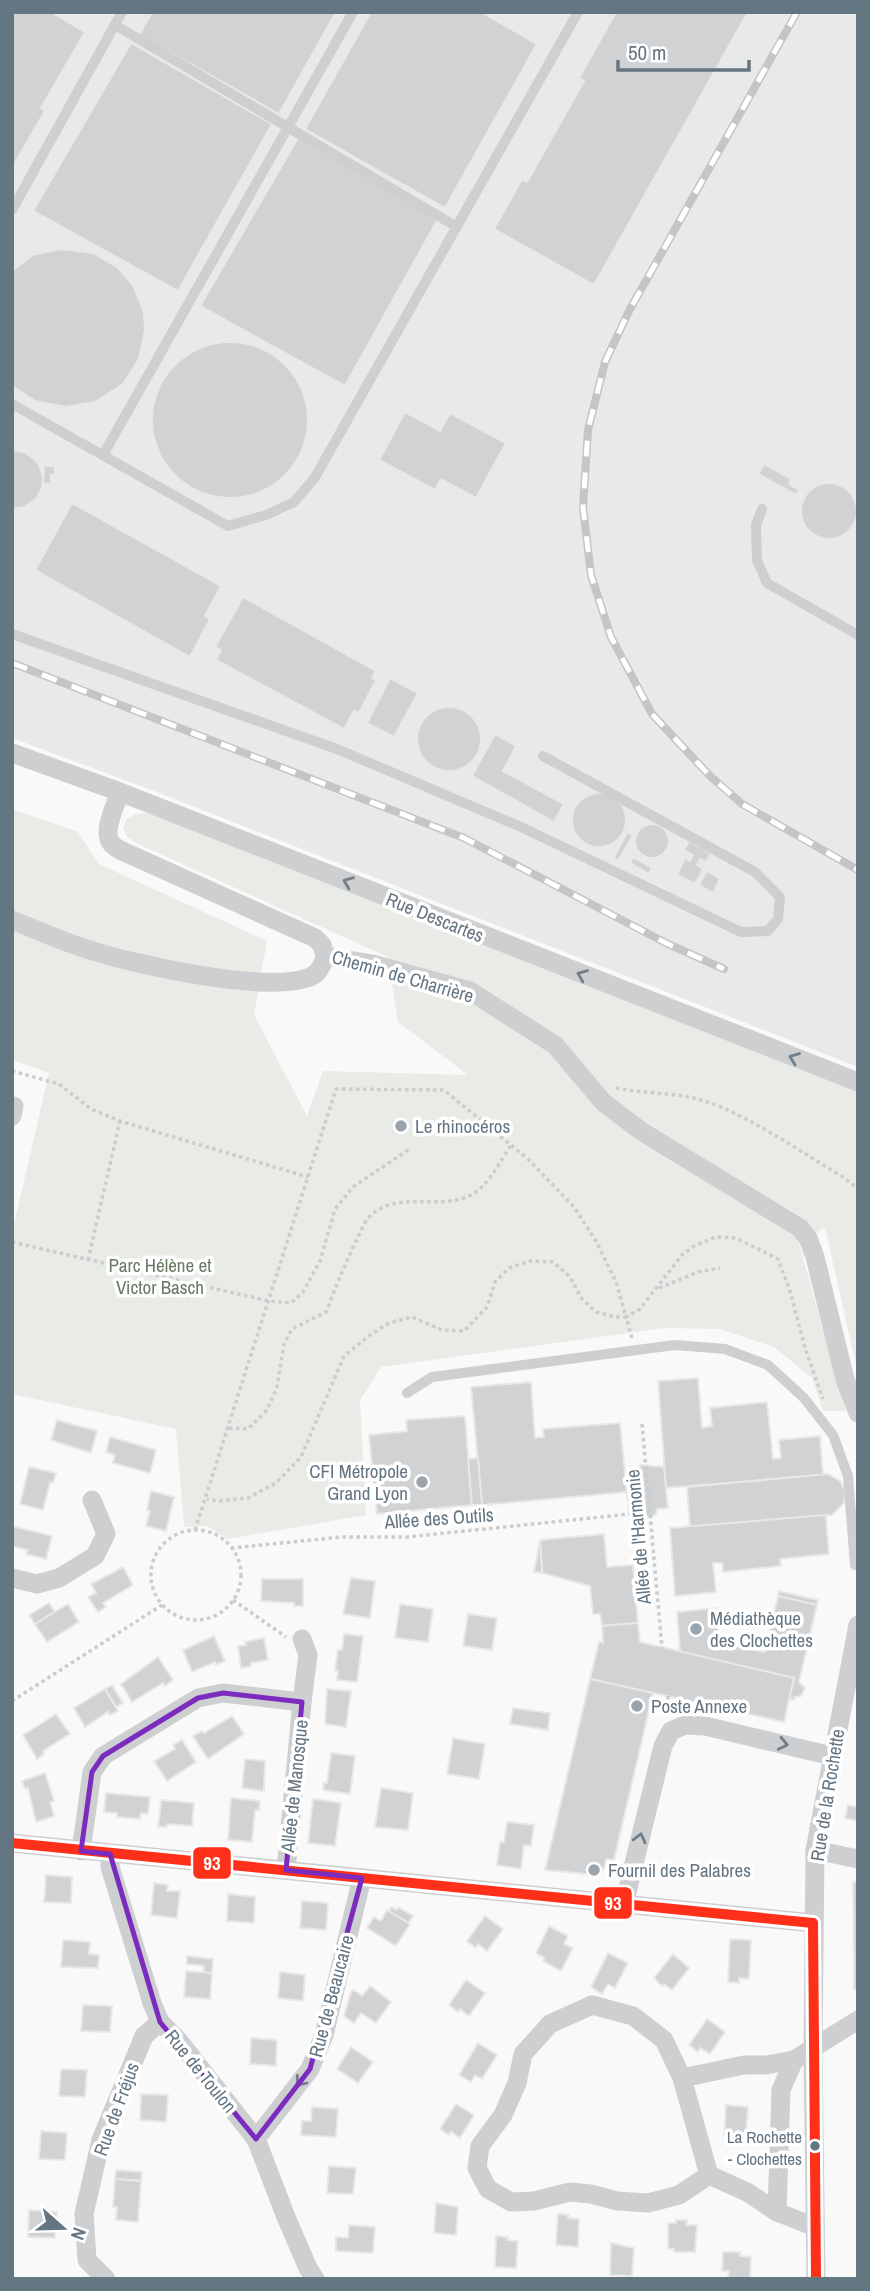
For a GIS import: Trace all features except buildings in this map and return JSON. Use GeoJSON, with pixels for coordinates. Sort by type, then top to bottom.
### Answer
{"type":"FeatureCollection","features":[{"type":"Feature","properties":{"kind":"street","name":"Rue Descartes"},"geometry":{"type":"LineString","coordinates":[[12,753],[120,792],[858,1082]]}},
{"type":"Feature","properties":{"kind":"street","name":"Chemin de Charrière"},"geometry":{"type":"LineString","coordinates":[[120,792],[108,828],[108,837],[120,850],[314,938],[322,946],[325,956],[372,964],[470,991],[555,1045],[603,1102],[641,1131],[800,1227],[808,1238],[815,1257],[845,1380],[858,1413]]}},
{"type":"Feature","properties":{"kind":"street"},"geometry":{"type":"LineString","coordinates":[[12,920],[91,951],[163,970],[241,980],[273,982],[313,976],[325,956]]}},
{"type":"Feature","properties":{"kind":"street"},"geometry":{"type":"LineString","coordinates":[[12,1578],[37,1584],[58,1577],[95,1556],[106,1534],[92,1500]]}},
{"type":"Feature","properties":{"kind":"street","name":"Rue de la Rochette"},"geometry":{"type":"LineString","coordinates":[[816,2279],[813,2050],[815,1850],[858,1625]]}},
{"type":"Feature","properties":{"kind":"street","name":"Allée de Manosque"},"geometry":{"type":"LineString","coordinates":[[286,1870],[308,1656],[302,1639]]}},
{"type":"Feature","properties":{"kind":"street","name":"Allée de Manosque"},"geometry":{"type":"LineString","coordinates":[[80,1851],[92,1772],[103,1756],[198,1698],[223,1693],[302,1702]]}},
{"type":"Feature","properties":{"kind":"street"},"geometry":{"type":"LineString","coordinates":[[624,1904],[663,1746],[671,1731],[685,1725],[705,1726],[832,1756]]}},
{"type":"Feature","properties":{"kind":"street"},"geometry":{"type":"LineString","coordinates":[[12,1843],[813,1923]]}},
{"type":"Feature","properties":{"kind":"street"},"geometry":{"type":"LineString","coordinates":[[815,1850],[858,1859]]}},
{"type":"Feature","properties":{"kind":"street","name":"Rue de Toulon"},"geometry":{"type":"LineString","coordinates":[[110,1854],[110,1867],[160,2022],[178,2040],[256,2139],[291,2230],[315,2279]]}},
{"type":"Feature","properties":{"kind":"street","name":"Rue de Beaucaire"},"geometry":{"type":"LineString","coordinates":[[256,2139],[310,2069],[324,2035],[362,1878]]}},
{"type":"Feature","properties":{"kind":"street"},"geometry":{"type":"LineString","coordinates":[[592,2005],[633,2016],[664,2040],[682,2078],[709,2175],[679,2195],[648,2203],[617,2201],[570,2192],[534,2201],[511,2202],[488,2189],[477,2168],[480,2146],[503,2115],[517,2082],[523,2054],[550,2024],[592,2005]]}},
{"type":"Feature","properties":{"kind":"street"},"geometry":{"type":"LineString","coordinates":[[682,2078],[744,2065],[766,2065],[794,2060],[858,2020]]}},
{"type":"Feature","properties":{"kind":"street","name":"Rue de Fréjus"},"geometry":{"type":"LineString","coordinates":[[106,2279],[85,2270],[85,2214],[101,2140],[144,2036],[160,2022]]}},
{"type":"Feature","properties":{"kind":"street"},"geometry":{"type":"LineString","coordinates":[[777,2212],[781,2090],[794,2060]]}},
{"type":"Feature","properties":{"kind":"street"},"geometry":{"type":"LineString","coordinates":[[709,2175],[747,2192],[777,2212],[816,2227]]}},
{"type":"Feature","properties":{"kind":"lane"},"geometry":{"type":"LineString","coordinates":[[12,211],[122,12]]}},
{"type":"Feature","properties":{"kind":"lane"},"geometry":{"type":"LineString","coordinates":[[103,455],[353,12]]}},
{"type":"Feature","properties":{"kind":"lane"},"geometry":{"type":"LineString","coordinates":[[12,404],[228,526],[267,515],[294,502],[314,479],[578,12]]}},
{"type":"Feature","properties":{"kind":"lane"},"geometry":{"type":"LineString","coordinates":[[115,25],[457,227]]}},
{"type":"Feature","properties":{"kind":"lane"},"geometry":{"type":"LineString","coordinates":[[762,509],[757,524],[757,560],[767,583],[858,635]]}},
{"type":"Feature","properties":{"kind":"lane"},"geometry":{"type":"LineString","coordinates":[[12,634],[349,754],[521,827],[741,932],[768,930],[778,919],[780,897],[755,872],[543,756]]}},
{"type":"Feature","properties":{"kind":"lane"},"geometry":{"type":"LineString","coordinates":[[407,1393],[432,1377],[675,1345],[725,1349],[768,1365],[804,1398],[833,1435],[848,1476],[855,1566],[858,1566]]}},
{"type":"Feature","properties":{"kind":"path"},"geometry":{"type":"LineString","coordinates":[[12,1071],[59,1084],[91,1109],[120,1121],[309,1177]]}},
{"type":"Feature","properties":{"kind":"path"},"geometry":{"type":"LineString","coordinates":[[584,1080],[623,1089],[702,1100],[729,1111],[843,1177],[858,1189]]}},
{"type":"Feature","properties":{"kind":"path"},"geometry":{"type":"LineString","coordinates":[[195,1530],[336,1089],[444,1090],[529,1160],[573,1207],[589,1229],[616,1282],[635,1350]]}},
{"type":"Feature","properties":{"kind":"path"},"geometry":{"type":"LineString","coordinates":[[88,1260],[120,1121]]}},
{"type":"Feature","properties":{"kind":"path"},"geometry":{"type":"LineString","coordinates":[[229,1428],[248,1429],[267,1410],[277,1387],[284,1344],[292,1329],[326,1312],[345,1263],[367,1219],[383,1207],[413,1200],[455,1200],[475,1193],[491,1176],[510,1144]]}},
{"type":"Feature","properties":{"kind":"path"},"geometry":{"type":"LineString","coordinates":[[12,1242],[269,1301],[291,1303],[303,1292],[320,1261],[335,1209],[353,1187],[411,1147]]}},
{"type":"Feature","properties":{"kind":"path"},"geometry":{"type":"LineString","coordinates":[[207,1499],[218,1502],[248,1498],[276,1483],[301,1457],[344,1356],[370,1335],[389,1323],[412,1317],[442,1330],[464,1331],[487,1307],[495,1282],[509,1268],[530,1261],[553,1262],[570,1277],[582,1299],[596,1312],[626,1317],[640,1309],[682,1255],[716,1237],[736,1238],[778,1259],[824,1402]]}},
{"type":"Feature","properties":{"kind":"path"},"geometry":{"type":"LineString","coordinates":[[657,1288],[698,1272],[720,1268]]}},
{"type":"Feature","properties":{"kind":"path","name":"Allée de l'Harmonie"},"geometry":{"type":"LineString","coordinates":[[642,1424],[662,1648]]}},
{"type":"Feature","properties":{"kind":"path","name":"Allée des Outils"},"geometry":{"type":"LineString","coordinates":[[231,1548],[342,1536],[407,1536],[649,1512]]}},
{"type":"Feature","properties":{"kind":"path"},"geometry":{"type":"LineString","coordinates":[[195,1530],[219,1537],[231,1548],[240,1571],[239,1586],[233,1600],[224,1610],[212,1617],[198,1620],[172,1614],[154,1592],[151,1578],[152,1564],[158,1550],[168,1540],[195,1530]]}},
{"type":"Feature","properties":{"kind":"path"},"geometry":{"type":"LineString","coordinates":[[233,1600],[285,1636],[302,1639]]}},
{"type":"Feature","properties":{"kind":"path"},"geometry":{"type":"LineString","coordinates":[[12,1701],[162,1605]]}},
{"type":"Feature","properties":{"kind":"highlighted area"},"geometry":{"type":"Polygon","coordinates":[[[223,1693],[302,1702],[286,1870],[362,1878],[310,2069],[256,2139],[160,2022],[110,1854],[81,1851],[92,1772],[103,1756],[198,1698],[223,1693]]]}},
{"type":"Feature","properties":{"kind":"shaded area"},"geometry":{"type":"Polygon","coordinates":[[[12,12],[858,12],[858,1067],[12,738],[12,12]]]}},
{"type":"Feature","properties":{"kind":"green space","name":"Parc Hélène et Victor Basch"},"geometry":{"type":"Polygon","coordinates":[[[12,809],[78,832],[99,864],[267,941],[254,1015],[307,1116],[323,1071],[468,1075],[398,1022],[388,957],[138,844],[127,837],[123,828],[127,819],[136,814],[151,813],[858,1090],[858,1374],[825,1227],[799,1244],[846,1411],[823,1411],[812,1378],[774,1347],[720,1329],[665,1328],[381,1367],[360,1400],[366,1515],[228,1539],[207,1526],[184,1527],[176,1429],[12,1394],[12,1233],[49,1073],[12,1060],[12,809]]]}},
{"type":"Feature","properties":{"kind":"railway"},"geometry":{"type":"LineString","coordinates":[[797,12],[629,311],[605,362],[588,430],[583,507],[591,575],[611,637],[652,714],[710,776],[742,804],[858,870]]}},
{"type":"Feature","properties":{"kind":"railway"},"geometry":{"type":"LineString","coordinates":[[12,663],[464,838],[668,944],[724,969]]}},
{"type":"Feature","properties":{"kind":"transit line","name":"93"},"geometry":{"type":"LineString","coordinates":[[12,1843],[813,1923]]}},
{"type":"Feature","properties":{"kind":"transit line","name":"93"},"geometry":{"type":"LineString","coordinates":[[813,1923],[816,2279]]}},
{"type":"Feature","properties":{"kind":"place","name":"Le rhinocéros"},"geometry":{"type":"Point","coordinates":[401,1126]}},
{"type":"Feature","properties":{"kind":"place","name":"CFI Métropole Grand Lyon"},"geometry":{"type":"Point","coordinates":[422,1482]}},
{"type":"Feature","properties":{"kind":"place","name":"Médiathèque des Clochettes"},"geometry":{"type":"Point","coordinates":[696,1629]}},
{"type":"Feature","properties":{"kind":"place","name":"Poste Annexe"},"geometry":{"type":"Point","coordinates":[637,1706]}},
{"type":"Feature","properties":{"kind":"place","name":"Fournil des Palabres"},"geometry":{"type":"Point","coordinates":[594,1870]}},
{"type":"Feature","properties":{"kind":"place","name":"La Rochette - Clochettes"},"geometry":{"type":"Point","coordinates":[815,2146]}}]}
